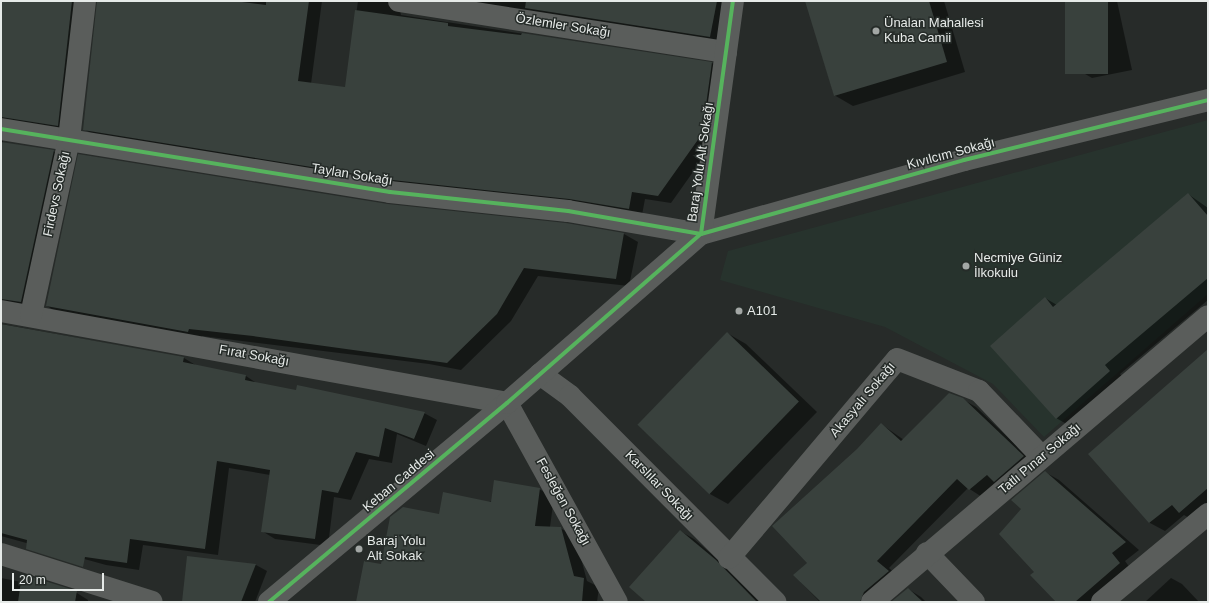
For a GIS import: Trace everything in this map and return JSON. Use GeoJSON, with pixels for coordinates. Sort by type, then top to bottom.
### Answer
{"type":"FeatureCollection","features":[{"type":"Feature","properties":{"kind":"street","name":"Firdevs Sokağı"},"geometry":{"type":"LineString","coordinates":[[31,315],[69,139],[85,1]]}},
{"type":"Feature","properties":{"kind":"street","name":"Özlemler Sokağı"},"geometry":{"type":"LineString","coordinates":[[399,1],[726,52]]}},
{"type":"Feature","properties":{"kind":"street","name":"Baraj Yolu Alt Sokağı"},"geometry":{"type":"LineString","coordinates":[[540,374],[701,234],[733,1]]}},
{"type":"Feature","properties":{"kind":"street","name":"Kıvılcım Sokağı"},"geometry":{"type":"LineString","coordinates":[[701,234],[964,160],[1208,100]]}},
{"type":"Feature","properties":{"kind":"street","name":"Taylan Sokağı"},"geometry":{"type":"LineString","coordinates":[[1,129],[390,192],[568,211],[701,234]]}},
{"type":"Feature","properties":{"kind":"street","name":"Fırat Sokağı"},"geometry":{"type":"LineString","coordinates":[[1,311],[31,315],[507,403]]}},
{"type":"Feature","properties":{"kind":"street","name":"Tatlı Pınar Sokağı"},"geometry":{"type":"LineString","coordinates":[[872,602],[927,553],[1208,316]]}},
{"type":"Feature","properties":{"kind":"street","name":"Akasyalı Sokağı"},"geometry":{"type":"LineString","coordinates":[[729,558],[897,359],[979,391],[1042,457]]}},
{"type":"Feature","properties":{"kind":"street","name":"Keban Caddesi"},"geometry":{"type":"LineString","coordinates":[[269,602],[540,374]]}},
{"type":"Feature","properties":{"kind":"street","name":"Karslılar Sokağı"},"geometry":{"type":"LineString","coordinates":[[540,374],[570,396],[729,558],[775,602]]}},
{"type":"Feature","properties":{"kind":"street","name":"Fesleğen Sokağı"},"geometry":{"type":"LineString","coordinates":[[507,403],[617,602]]}},
{"type":"Feature","properties":{"kind":"street"},"geometry":{"type":"LineString","coordinates":[[1102,602],[1208,514]]}},
{"type":"Feature","properties":{"kind":"street"},"geometry":{"type":"LineString","coordinates":[[927,553],[974,602]]}},
{"type":"Feature","properties":{"kind":"street"},"geometry":{"type":"LineString","coordinates":[[1,554],[152,602]]}},
{"type":"Feature","properties":{"kind":"shaded area","name":"Necmiye Güniz İlkokulu"},"geometry":{"type":"Polygon","coordinates":[[[1208,120],[1208,294],[1044,437],[993,384],[885,327],[720,280],[728,251],[1208,120]]]}},
{"type":"Feature","properties":{"kind":"building"},"geometry":{"type":"Polygon","coordinates":[[[1,1],[72,1],[58,126],[1,117],[1,1]]]}},
{"type":"Feature","properties":{"kind":"building"},"geometry":{"type":"Polygon","coordinates":[[[97,1],[234,1],[266,5],[266,1],[309,1],[298,81],[345,87],[355,10],[448,23],[448,26],[521,35],[522,33],[712,62],[702,134],[658,196],[632,192],[629,209],[569,199],[392,180],[83,130],[97,1]]]}},
{"type":"Feature","properties":{"kind":"building"},"geometry":{"type":"Polygon","coordinates":[[[526,1],[717,1],[710,37],[525,8],[526,1]]]}},
{"type":"Feature","properties":{"kind":"building","name":"Ünalan Mahallesi Kuba Camii"},"geometry":{"type":"Polygon","coordinates":[[[805,1],[929,1],[947,62],[834,96],[805,1]]]}},
{"type":"Feature","properties":{"kind":"building"},"geometry":{"type":"Polygon","coordinates":[[[1065,1],[1108,1],[1108,74],[1065,74],[1065,1]]]}},
{"type":"Feature","properties":{"kind":"building"},"geometry":{"type":"Polygon","coordinates":[[[1,142],[54,150],[21,302],[1,299],[1,142]]]}},
{"type":"Feature","properties":{"kind":"building"},"geometry":{"type":"Polygon","coordinates":[[[78,154],[388,204],[566,223],[624,233],[616,279],[524,268],[497,314],[447,363],[253,336],[189,329],[188,332],[46,306],[78,154]]]}},
{"type":"Feature","properties":{"kind":"building"},"geometry":{"type":"Polygon","coordinates":[[[1188,193],[1208,216],[1208,278],[1105,365],[1110,371],[1056,419],[990,346],[1045,297],[1053,307],[1188,193]]]}},
{"type":"Feature","properties":{"kind":"building"},"geometry":{"type":"Polygon","coordinates":[[[1,324],[184,357],[183,362],[246,375],[245,380],[296,390],[297,385],[425,412],[414,439],[385,428],[379,457],[356,452],[338,493],[322,490],[315,539],[261,532],[270,470],[217,461],[205,549],[130,539],[127,563],[85,557],[83,567],[26,549],[27,540],[1,533],[1,324]]]}},
{"type":"Feature","properties":{"kind":"building"},"geometry":{"type":"Polygon","coordinates":[[[727,332],[799,401],[709,494],[637,425],[727,332]]]}},
{"type":"Feature","properties":{"kind":"building"},"geometry":{"type":"Polygon","coordinates":[[[1208,349],[1208,488],[1179,513],[1172,505],[1149,523],[1088,454],[1208,349]]]}},
{"type":"Feature","properties":{"kind":"building"},"geometry":{"type":"Polygon","coordinates":[[[949,393],[963,398],[1024,456],[994,482],[987,475],[969,490],[957,479],[877,561],[889,571],[864,592],[860,602],[821,602],[793,575],[807,563],[772,526],[857,449],[881,423],[901,441],[949,393]]]}},
{"type":"Feature","properties":{"kind":"building"},"geometry":{"type":"Polygon","coordinates":[[[1045,471],[1126,542],[1112,553],[1120,563],[1075,602],[1056,602],[1030,575],[1034,572],[999,534],[1021,509],[1011,500],[1045,471]]]}},
{"type":"Feature","properties":{"kind":"building"},"geometry":{"type":"Polygon","coordinates":[[[494,480],[540,488],[535,526],[561,527],[574,576],[584,578],[582,602],[356,602],[364,561],[381,564],[390,517],[403,507],[439,514],[443,492],[491,502],[494,480]]]}},
{"type":"Feature","properties":{"kind":"building"},"geometry":{"type":"Polygon","coordinates":[[[680,530],[716,560],[757,602],[646,602],[629,587],[680,530]]]}},
{"type":"Feature","properties":{"kind":"building"},"geometry":{"type":"Polygon","coordinates":[[[187,556],[256,564],[241,602],[182,602],[187,556]]]}},
{"type":"Feature","properties":{"kind":"building"},"geometry":{"type":"Polygon","coordinates":[[[22,574],[77,591],[75,602],[18,602],[22,574]]]}},
{"type":"Feature","properties":{"kind":"building"},"geometry":{"type":"Polygon","coordinates":[[[908,588],[923,602],[891,602],[908,588]]]}},
{"type":"Feature","properties":{"kind":"cycle path"},"geometry":{"type":"LineString","coordinates":[[269,602],[507,403],[701,234],[733,1]]}},
{"type":"Feature","properties":{"kind":"cycle path"},"geometry":{"type":"LineString","coordinates":[[1,129],[390,192],[568,211],[701,234],[964,160],[1208,100]]}},
{"type":"Feature","properties":{"kind":"place","name":"Ünalan Mahallesi Kuba Camii"},"geometry":{"type":"Point","coordinates":[876,31]}},
{"type":"Feature","properties":{"kind":"place","name":"Necmiye Güniz İlkokulu"},"geometry":{"type":"Point","coordinates":[966,266]}},
{"type":"Feature","properties":{"kind":"place","name":"A101"},"geometry":{"type":"Point","coordinates":[739,311]}},
{"type":"Feature","properties":{"kind":"place","name":"Baraj Yolu Alt Sokak"},"geometry":{"type":"Point","coordinates":[359,549]}}]}
